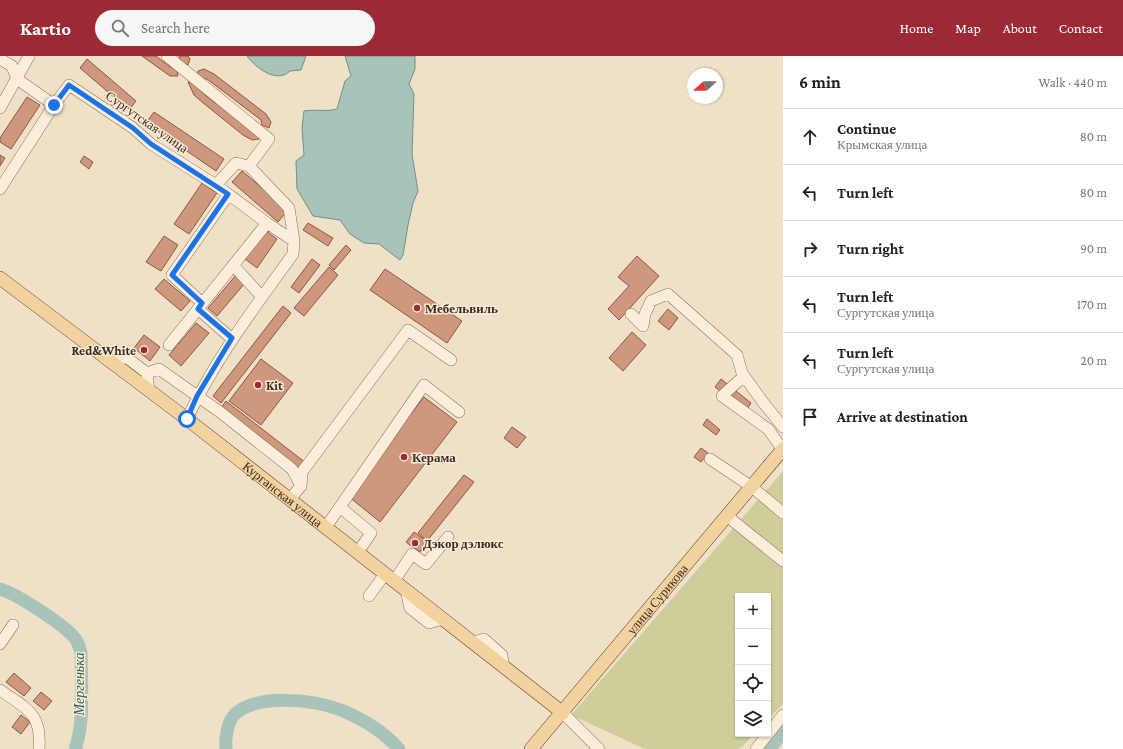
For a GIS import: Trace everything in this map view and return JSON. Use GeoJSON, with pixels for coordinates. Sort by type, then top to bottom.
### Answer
{"type":"FeatureCollection","features":[{"type":"Feature","properties":{"kind":"main road","name":"Курганская улица"},"geometry":{"type":"LineString","coordinates":[[0,278],[187,419],[563,713]]}},
{"type":"Feature","properties":{"kind":"main road","name":"улица Сурикова"},"geometry":{"type":"LineString","coordinates":[[531,749],[563,713],[783,450]]}},
{"type":"Feature","properties":{"kind":"street"},"geometry":{"type":"LineString","coordinates":[[0,108],[29,56]]}},
{"type":"Feature","properties":{"kind":"street"},"geometry":{"type":"LineString","coordinates":[[167,56],[269,139],[249,166]]}},
{"type":"Feature","properties":{"kind":"street"},"geometry":{"type":"LineString","coordinates":[[0,59],[12,66],[17,79],[54,105],[0,189]]}},
{"type":"Feature","properties":{"kind":"street","name":"Сургутская улица"},"geometry":{"type":"LineString","coordinates":[[54,105],[69,85],[133,128],[151,144],[228,194],[266,223],[294,241]]}},
{"type":"Feature","properties":{"kind":"street"},"geometry":{"type":"LineString","coordinates":[[187,419],[197,396],[232,338],[293,254],[294,241],[289,208],[249,166],[236,163],[216,186]]}},
{"type":"Feature","properties":{"kind":"street"},"geometry":{"type":"LineString","coordinates":[[228,194],[172,275],[232,338]]}},
{"type":"Feature","properties":{"kind":"street"},"geometry":{"type":"LineString","coordinates":[[169,345],[266,223]]}},
{"type":"Feature","properties":{"kind":"street"},"geometry":{"type":"LineString","coordinates":[[232,265],[262,297]]}},
{"type":"Feature","properties":{"kind":"street"},"geometry":{"type":"LineString","coordinates":[[631,314],[643,326],[645,314],[651,301],[668,294],[737,355],[744,376],[766,407],[783,427]]}},
{"type":"Feature","properties":{"kind":"street"},"geometry":{"type":"LineString","coordinates":[[290,499],[301,486],[302,472],[408,330],[451,360]]}},
{"type":"Feature","properties":{"kind":"street"},"geometry":{"type":"LineString","coordinates":[[111,363],[126,357],[147,373],[149,391]]}},
{"type":"Feature","properties":{"kind":"street"},"geometry":{"type":"LineString","coordinates":[[147,373],[159,369],[197,396],[292,469],[301,486]]}},
{"type":"Feature","properties":{"kind":"street"},"geometry":{"type":"LineString","coordinates":[[744,376],[722,396],[768,430],[783,450]]}},
{"type":"Feature","properties":{"kind":"street"},"geometry":{"type":"LineString","coordinates":[[326,527],[424,385],[459,412]]}},
{"type":"Feature","properties":{"kind":"street"},"geometry":{"type":"LineString","coordinates":[[710,459],[752,487],[783,513]]}},
{"type":"Feature","properties":{"kind":"street"},"geometry":{"type":"LineString","coordinates":[[340,507],[371,533],[358,552]]}},
{"type":"Feature","properties":{"kind":"street"},"geometry":{"type":"LineString","coordinates":[[727,516],[783,561]]}},
{"type":"Feature","properties":{"kind":"street"},"geometry":{"type":"LineString","coordinates":[[369,596],[412,554],[426,564],[448,537]]}},
{"type":"Feature","properties":{"kind":"street"},"geometry":{"type":"LineString","coordinates":[[0,644],[14,625]]}},
{"type":"Feature","properties":{"kind":"street"},"geometry":{"type":"LineString","coordinates":[[0,690],[27,709],[36,720],[40,734],[39,749]]}},
{"type":"Feature","properties":{"kind":"street"},"geometry":{"type":"LineString","coordinates":[[563,713],[599,749]]}},
{"type":"Feature","properties":{"kind":"street"},"geometry":{"type":"LineString","coordinates":[[771,730],[783,714]]}},
{"type":"Feature","properties":{"kind":"street"},"geometry":{"type":"LineString","coordinates":[[756,749],[766,737]]}},
{"type":"Feature","properties":{"kind":"green space"},"geometry":{"type":"Polygon","coordinates":[[[783,471],[783,704],[771,716],[771,593],[735,593],[735,737],[751,737],[742,747],[737,749],[645,749],[571,715],[783,471]]]}},
{"type":"Feature","properties":{"kind":"water"},"geometry":{"type":"Polygon","coordinates":[[[247,56],[306,56],[301,70],[290,71],[285,75],[279,76],[267,73],[251,61],[247,56]]]}},
{"type":"Feature","properties":{"kind":"water"},"geometry":{"type":"Polygon","coordinates":[[[345,56],[415,56],[415,69],[409,84],[414,94],[412,154],[418,191],[413,203],[403,255],[400,260],[379,244],[364,243],[350,234],[340,220],[313,216],[297,189],[296,161],[304,155],[302,128],[304,111],[337,109],[345,81],[351,76],[345,56]]]}},
{"type":"Feature","properties":{"kind":"building"},"geometry":{"type":"Polygon","coordinates":[[[142,56],[156,56],[170,67],[176,67],[178,76],[170,76],[142,56]]]}},
{"type":"Feature","properties":{"kind":"building"},"geometry":{"type":"Polygon","coordinates":[[[179,56],[188,56],[190,59],[188,65],[181,62],[179,56]]]}},
{"type":"Feature","properties":{"kind":"building"},"geometry":{"type":"Polygon","coordinates":[[[87,59],[136,101],[129,110],[80,68],[87,59]]]}},
{"type":"Feature","properties":{"kind":"building"},"geometry":{"type":"Polygon","coordinates":[[[204,69],[214,74],[266,114],[271,122],[269,128],[262,125],[261,120],[207,79],[198,78],[198,71],[204,69]]]}},
{"type":"Feature","properties":{"kind":"building"},"geometry":{"type":"Polygon","coordinates":[[[188,82],[197,83],[199,88],[206,96],[252,130],[258,130],[259,139],[252,140],[243,135],[194,95],[188,82]]]}},
{"type":"Feature","properties":{"kind":"building"},"geometry":{"type":"Polygon","coordinates":[[[27,97],[40,105],[11,149],[0,142],[0,138],[27,97]]]}},
{"type":"Feature","properties":{"kind":"building"},"geometry":{"type":"Polygon","coordinates":[[[154,112],[224,159],[216,171],[146,123],[154,112]]]}},
{"type":"Feature","properties":{"kind":"building"},"geometry":{"type":"Polygon","coordinates":[[[0,155],[5,158],[0,166],[0,155]]]}},
{"type":"Feature","properties":{"kind":"building"},"geometry":{"type":"Polygon","coordinates":[[[84,156],[93,162],[89,169],[80,162],[84,156]]]}},
{"type":"Feature","properties":{"kind":"building"},"geometry":{"type":"Polygon","coordinates":[[[242,171],[288,210],[278,222],[232,182],[242,171]]]}},
{"type":"Feature","properties":{"kind":"building"},"geometry":{"type":"Polygon","coordinates":[[[202,183],[217,193],[189,234],[174,224],[202,183]]]}},
{"type":"Feature","properties":{"kind":"building"},"geometry":{"type":"Polygon","coordinates":[[[308,223],[333,238],[328,246],[303,230],[308,223]]]}},
{"type":"Feature","properties":{"kind":"building"},"geometry":{"type":"Polygon","coordinates":[[[265,230],[277,239],[257,268],[245,259],[265,230]]]}},
{"type":"Feature","properties":{"kind":"building"},"geometry":{"type":"Polygon","coordinates":[[[164,236],[178,245],[161,271],[146,262],[164,236]]]}},
{"type":"Feature","properties":{"kind":"building"},"geometry":{"type":"Polygon","coordinates":[[[346,245],[351,250],[334,270],[329,265],[346,245]]]}},
{"type":"Feature","properties":{"kind":"building"},"geometry":{"type":"Polygon","coordinates":[[[637,256],[659,276],[619,320],[608,309],[629,286],[618,277],[637,256]]]}},
{"type":"Feature","properties":{"kind":"building"},"geometry":{"type":"Polygon","coordinates":[[[312,259],[320,265],[299,293],[291,287],[312,259]]]}},
{"type":"Feature","properties":{"kind":"building"},"geometry":{"type":"Polygon","coordinates":[[[329,267],[338,275],[304,316],[294,308],[329,267]]]}},
{"type":"Feature","properties":{"kind":"building"},"geometry":{"type":"Polygon","coordinates":[[[385,269],[462,321],[447,343],[370,290],[385,269]]]}},
{"type":"Feature","properties":{"kind":"building"},"geometry":{"type":"Polygon","coordinates":[[[236,275],[245,283],[217,316],[208,308],[236,275]]]}},
{"type":"Feature","properties":{"kind":"building"},"geometry":{"type":"Polygon","coordinates":[[[164,279],[190,301],[181,311],[155,289],[164,279]]]}},
{"type":"Feature","properties":{"kind":"building"},"geometry":{"type":"Polygon","coordinates":[[[283,306],[291,313],[221,403],[213,396],[283,306]]]}},
{"type":"Feature","properties":{"kind":"building"},"geometry":{"type":"Polygon","coordinates":[[[668,309],[678,318],[669,330],[658,321],[668,309]]]}},
{"type":"Feature","properties":{"kind":"building"},"geometry":{"type":"Polygon","coordinates":[[[196,323],[209,333],[181,366],[169,355],[196,323]]]}},
{"type":"Feature","properties":{"kind":"building"},"geometry":{"type":"Polygon","coordinates":[[[632,332],[646,345],[623,371],[609,358],[632,332]]]}},
{"type":"Feature","properties":{"kind":"building"},"geometry":{"type":"Polygon","coordinates":[[[144,335],[160,347],[150,361],[134,348],[144,335]]]}},
{"type":"Feature","properties":{"kind":"building"},"geometry":{"type":"Polygon","coordinates":[[[261,359],[293,383],[261,425],[229,401],[261,359]]]}},
{"type":"Feature","properties":{"kind":"building"},"geometry":{"type":"Polygon","coordinates":[[[721,379],[751,403],[746,411],[715,387],[721,379]]]}},
{"type":"Feature","properties":{"kind":"building"},"geometry":{"type":"Polygon","coordinates":[[[424,397],[457,422],[380,522],[348,496],[424,397]]]}},
{"type":"Feature","properties":{"kind":"building"},"geometry":{"type":"Polygon","coordinates":[[[226,401],[306,463],[299,471],[220,409],[226,401]]]}},
{"type":"Feature","properties":{"kind":"building"},"geometry":{"type":"Polygon","coordinates":[[[707,419],[720,430],[716,435],[703,425],[707,419]]]}},
{"type":"Feature","properties":{"kind":"building"},"geometry":{"type":"Polygon","coordinates":[[[512,427],[526,437],[517,448],[504,438],[512,427]]]}},
{"type":"Feature","properties":{"kind":"building"},"geometry":{"type":"Polygon","coordinates":[[[701,448],[708,453],[701,462],[694,457],[701,448]]]}},
{"type":"Feature","properties":{"kind":"building"},"geometry":{"type":"Polygon","coordinates":[[[464,475],[474,482],[427,541],[418,533],[464,475]]]}},
{"type":"Feature","properties":{"kind":"building"},"geometry":{"type":"Polygon","coordinates":[[[414,532],[428,542],[420,552],[406,542],[414,532]]]}},
{"type":"Feature","properties":{"kind":"building"},"geometry":{"type":"Polygon","coordinates":[[[14,673],[31,688],[24,696],[6,682],[14,673]]]}},
{"type":"Feature","properties":{"kind":"building"},"geometry":{"type":"Polygon","coordinates":[[[41,692],[52,701],[44,710],[33,701],[41,692]]]}},
{"type":"Feature","properties":{"kind":"building"},"geometry":{"type":"Polygon","coordinates":[[[21,715],[30,722],[21,734],[12,727],[21,715]]]}},
{"type":"Feature","properties":{"kind":"waterway","name":"Мергенька"},"geometry":{"type":"LineString","coordinates":[[0,589],[17,597],[49,617],[67,630],[77,642],[81,653],[82,702],[80,727],[75,749]]}},
{"type":"Feature","properties":{"kind":"waterway","name":"Мергенька"},"geometry":{"type":"LineString","coordinates":[[226,749],[227,731],[230,721],[235,714],[245,707],[258,703],[287,700],[316,703],[341,710],[379,731],[399,749]]}},
{"type":"Feature","properties":{"kind":"waterway","name":"Мергенька"},"geometry":{"type":"LineString","coordinates":[[770,749],[783,731]]}},
{"type":"Feature","properties":{"kind":"place","name":"Мебельвиль"},"geometry":{"type":"Point","coordinates":[417,308]}},
{"type":"Feature","properties":{"kind":"place","name":"Red&White"},"geometry":{"type":"Point","coordinates":[144,350]}},
{"type":"Feature","properties":{"kind":"place","name":"Kit"},"geometry":{"type":"Point","coordinates":[258,385]}},
{"type":"Feature","properties":{"kind":"place","name":"Керама"},"geometry":{"type":"Point","coordinates":[404,457]}},
{"type":"Feature","properties":{"kind":"place","name":"Дэкор дэлюкс"},"geometry":{"type":"Point","coordinates":[415,543]}},
{"type":"Feature","properties":{"kind":"route"},"geometry":{"type":"LineString","coordinates":[[54,105],[69,85],[133,128],[151,144],[228,194],[172,275],[202,303],[198,309],[232,338],[197,396],[187,419]]}}]}
